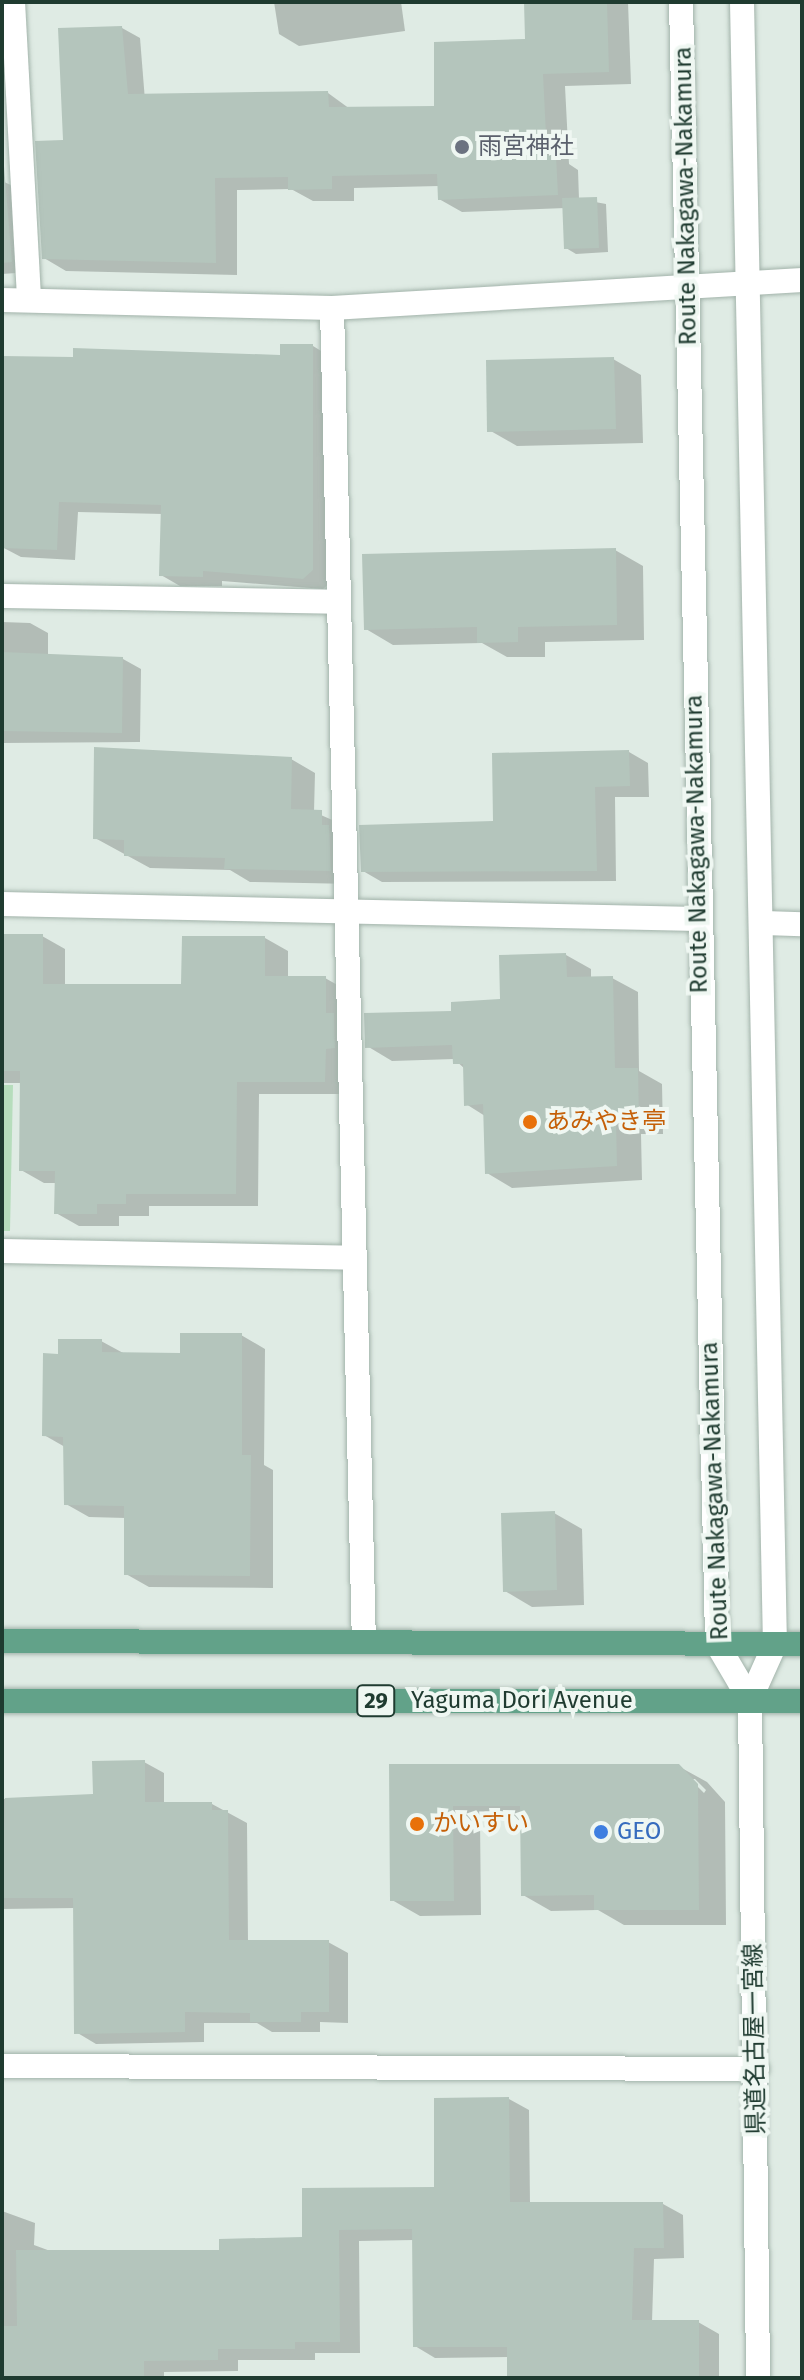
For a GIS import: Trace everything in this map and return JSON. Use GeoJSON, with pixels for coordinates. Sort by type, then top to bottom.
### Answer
{"type":"FeatureCollection","features":[{"type":"Feature","properties":{"kind":"main road"},"geometry":{"type":"LineString","coordinates":[[2,1641],[802,1644]]}},
{"type":"Feature","properties":{"kind":"main road","name":"Yaguma Dori Avenue"},"geometry":{"type":"LineString","coordinates":[[2,1701],[802,1701]]}},
{"type":"Feature","properties":{"kind":"street"},"geometry":{"type":"LineString","coordinates":[[13,2],[29,300]]}},
{"type":"Feature","properties":{"kind":"street","name":"Route Nakagawa-Nakamura"},"geometry":{"type":"LineString","coordinates":[[681,2],[689,287],[698,919],[717,1644],[750,1700]]}},
{"type":"Feature","properties":{"kind":"street"},"geometry":{"type":"LineString","coordinates":[[742,2],[764,923],[775,1644],[750,1700]]}},
{"type":"Feature","properties":{"kind":"street"},"geometry":{"type":"LineString","coordinates":[[2,300],[332,308],[802,280]]}},
{"type":"Feature","properties":{"kind":"street"},"geometry":{"type":"LineString","coordinates":[[332,308],[364,1642]]}},
{"type":"Feature","properties":{"kind":"street"},"geometry":{"type":"LineString","coordinates":[[2,596],[339,602]]}},
{"type":"Feature","properties":{"kind":"street"},"geometry":{"type":"LineString","coordinates":[[2,904],[698,919]]}},
{"type":"Feature","properties":{"kind":"street"},"geometry":{"type":"LineString","coordinates":[[764,923],[802,924]]}},
{"type":"Feature","properties":{"kind":"street"},"geometry":{"type":"LineString","coordinates":[[2,1251],[355,1258]]}},
{"type":"Feature","properties":{"kind":"street","name":"県道名古屋一宮線"},"geometry":{"type":"LineString","coordinates":[[750,1700],[757,2069],[758,2378]]}},
{"type":"Feature","properties":{"kind":"street"},"geometry":{"type":"LineString","coordinates":[[2,2066],[757,2069]]}},
{"type":"Feature","properties":{"kind":"green space"},"geometry":{"type":"Polygon","coordinates":[[[2,1085],[13,1085],[10,1231],[2,1231],[2,1085]]]}},
{"type":"Feature","properties":{"kind":"building"},"geometry":{"type":"Polygon","coordinates":[[[524,2],[607,2],[609,72],[543,74],[547,155],[556,155],[558,195],[438,200],[437,174],[332,176],[332,189],[288,190],[288,177],[215,178],[216,263],[42,259],[35,141],[63,140],[58,28],[122,26],[128,94],[328,91],[329,107],[434,106],[434,42],[525,39],[524,2]]]}},
{"type":"Feature","properties":{"kind":"building"},"geometry":{"type":"Polygon","coordinates":[[[2,142],[12,262],[2,263],[2,142]]]}},
{"type":"Feature","properties":{"kind":"building"},"geometry":{"type":"Polygon","coordinates":[[[597,197],[599,248],[564,249],[562,198],[597,197]]]}},
{"type":"Feature","properties":{"kind":"building"},"geometry":{"type":"Polygon","coordinates":[[[280,344],[313,344],[313,570],[303,579],[203,571],[203,577],[159,576],[161,505],[59,502],[57,550],[2,548],[2,356],[73,357],[73,348],[280,355],[280,344]]]}},
{"type":"Feature","properties":{"kind":"building"},"geometry":{"type":"Polygon","coordinates":[[[614,357],[616,429],[487,432],[486,360],[614,357]]]}},
{"type":"Feature","properties":{"kind":"building"},"geometry":{"type":"Polygon","coordinates":[[[616,548],[617,625],[518,627],[518,642],[477,643],[477,627],[364,630],[362,554],[616,548]]]}},
{"type":"Feature","properties":{"kind":"building"},"geometry":{"type":"Polygon","coordinates":[[[2,652],[123,657],[122,733],[2,731],[2,652]]]}},
{"type":"Feature","properties":{"kind":"building"},"geometry":{"type":"Polygon","coordinates":[[[94,747],[292,757],[291,809],[322,810],[322,825],[329,825],[331,871],[224,869],[225,858],[124,856],[124,840],[93,839],[94,747]]]}},
{"type":"Feature","properties":{"kind":"building"},"geometry":{"type":"Polygon","coordinates":[[[629,750],[630,786],[595,787],[597,871],[361,872],[359,825],[493,821],[492,753],[629,750]]]}},
{"type":"Feature","properties":{"kind":"building"},"geometry":{"type":"Polygon","coordinates":[[[2,934],[43,934],[43,984],[181,984],[182,936],[265,936],[265,976],[326,976],[326,1013],[334,1013],[335,1048],[326,1049],[325,1082],[237,1082],[236,1194],[126,1194],[126,1204],[97,1204],[97,1214],[54,1214],[55,1171],[19,1171],[20,1071],[2,1071],[2,934]]]}},
{"type":"Feature","properties":{"kind":"building"},"geometry":{"type":"Polygon","coordinates":[[[566,953],[567,977],[613,976],[615,1068],[638,1068],[639,1121],[616,1121],[617,1166],[485,1174],[483,1104],[464,1106],[463,1064],[453,1064],[452,1045],[365,1048],[364,1013],[451,1011],[451,1002],[500,999],[499,955],[566,953]]]}},
{"type":"Feature","properties":{"kind":"building"},"geometry":{"type":"Polygon","coordinates":[[[180,1333],[242,1333],[242,1455],[251,1455],[250,1576],[124,1575],[124,1506],[64,1505],[63,1437],[42,1436],[43,1353],[58,1354],[58,1339],[102,1339],[102,1352],[180,1353],[180,1333]]]}},
{"type":"Feature","properties":{"kind":"building"},"geometry":{"type":"Polygon","coordinates":[[[555,1511],[557,1590],[503,1592],[501,1513],[555,1511]]]}},
{"type":"Feature","properties":{"kind":"building"},"geometry":{"type":"Polygon","coordinates":[[[145,1760],[145,1802],[212,1802],[212,1810],[228,1810],[229,1940],[329,1940],[329,2012],[301,2012],[301,2022],[250,2022],[250,2013],[185,2012],[185,2032],[74,2034],[73,1898],[2,1898],[5,1798],[93,1794],[92,1761],[145,1760]]]}},
{"type":"Feature","properties":{"kind":"building"},"geometry":{"type":"Polygon","coordinates":[[[389,1764],[679,1764],[698,1784],[699,1910],[594,1910],[594,1895],[521,1896],[520,1806],[453,1806],[454,1901],[390,1901],[389,1764]]]}},
{"type":"Feature","properties":{"kind":"building"},"geometry":{"type":"Polygon","coordinates":[[[509,2097],[510,2202],[663,2202],[664,2248],[634,2248],[632,2320],[699,2320],[699,2378],[507,2378],[507,2347],[413,2347],[412,2229],[339,2230],[340,2342],[295,2342],[295,2349],[218,2349],[218,2360],[144,2361],[144,2378],[2,2377],[2,2326],[17,2326],[16,2250],[219,2250],[219,2239],[302,2237],[302,2188],[434,2187],[434,2098],[509,2097]]]}},
{"type":"Feature","properties":{"kind":"place","name":"雨宮神社"},"geometry":{"type":"Point","coordinates":[462,147]}},
{"type":"Feature","properties":{"kind":"place","name":"あみやき亭"},"geometry":{"type":"Point","coordinates":[530,1122]}},
{"type":"Feature","properties":{"kind":"place","name":"かいすい"},"geometry":{"type":"Point","coordinates":[417,1824]}},
{"type":"Feature","properties":{"kind":"place","name":"GEO"},"geometry":{"type":"Point","coordinates":[601,1832]}}]}
